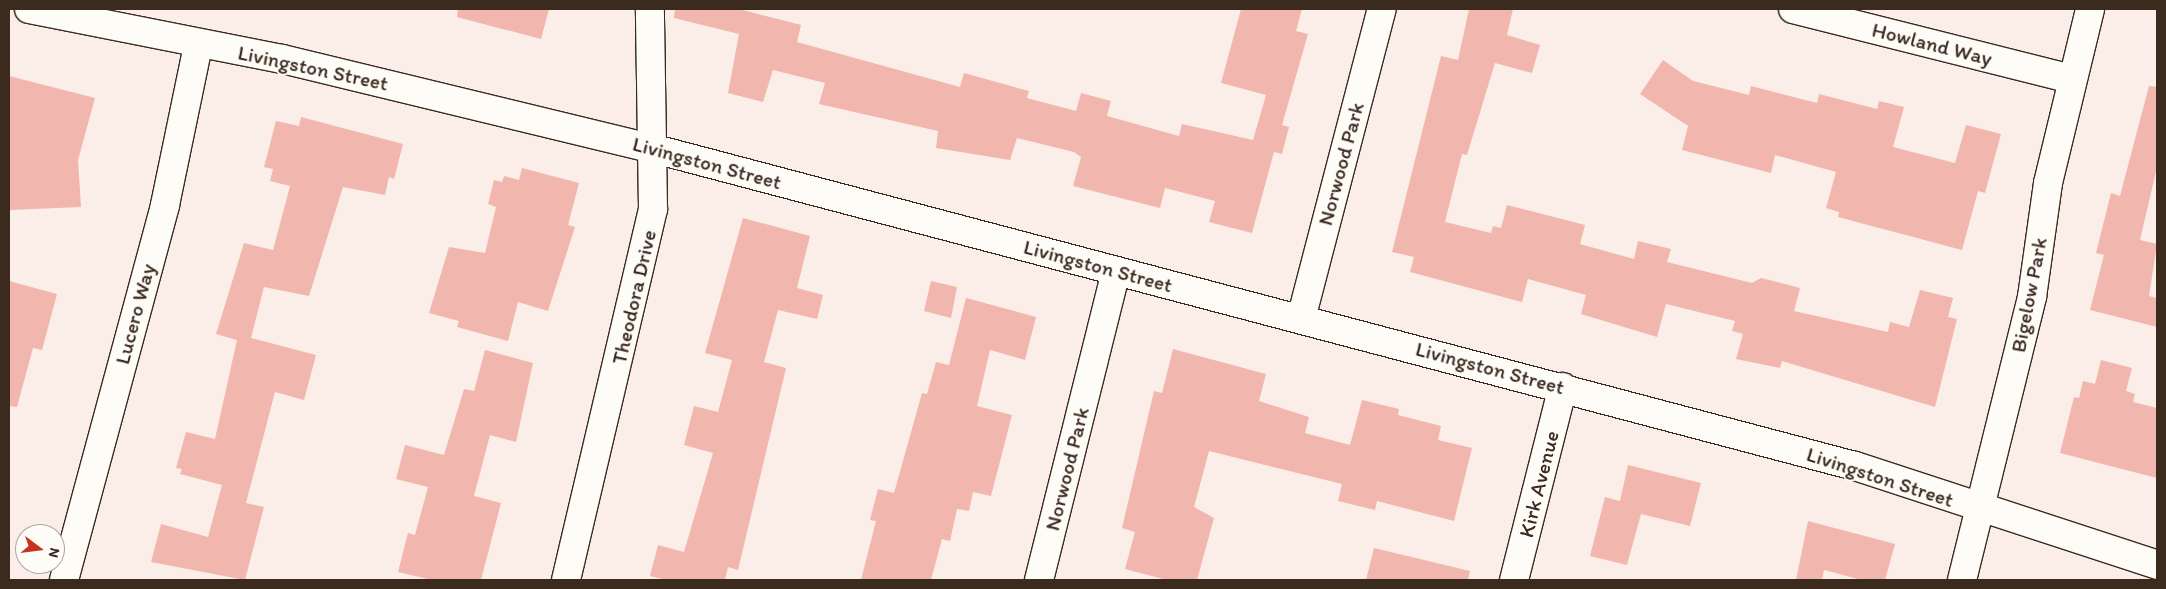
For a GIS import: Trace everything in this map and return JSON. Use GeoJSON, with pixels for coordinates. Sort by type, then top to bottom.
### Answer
{"type":"FeatureCollection","features":[{"type":"Feature","properties":{"kind":"street","name":"Livingston Street"},"geometry":{"type":"LineString","coordinates":[[29,9],[198,45],[282,59],[655,149],[1563,387],[1855,466],[1981,510],[2157,565]]}},
{"type":"Feature","properties":{"kind":"street","name":"Theodora Drive"},"geometry":{"type":"LineString","coordinates":[[566,580],[638,286],[653,209],[655,149],[650,9]]}},
{"type":"Feature","properties":{"kind":"street","name":"Norwood Park"},"geometry":{"type":"LineString","coordinates":[[1301,319],[1382,9]]}},
{"type":"Feature","properties":{"kind":"street","name":"Howland Way"},"geometry":{"type":"LineString","coordinates":[[1793,9],[2072,79]]}},
{"type":"Feature","properties":{"kind":"street","name":"Bigelow Park"},"geometry":{"type":"LineString","coordinates":[[1962,580],[1981,510],[2032,297],[2048,183],[2090,9]]}},
{"type":"Feature","properties":{"kind":"street","name":"Lucero Way"},"geometry":{"type":"LineString","coordinates":[[64,580],[165,205],[198,45]]}},
{"type":"Feature","properties":{"kind":"street","name":"Norwood Park"},"geometry":{"type":"LineString","coordinates":[[1039,580],[1116,271]]}},
{"type":"Feature","properties":{"kind":"street","name":"Kirk Avenue"},"geometry":{"type":"LineString","coordinates":[[1514,580],[1563,387]]}},
{"type":"Feature","properties":{"kind":"building"},"geometry":{"type":"Polygon","coordinates":[[[458,9],[549,9],[541,39],[457,17],[458,9]]]}},
{"type":"Feature","properties":{"kind":"building"},"geometry":{"type":"Polygon","coordinates":[[[675,9],[739,9],[801,25],[797,42],[960,87],[964,73],[1029,91],[1027,98],[1076,111],[1081,93],[1111,101],[1107,116],[1179,136],[1182,124],[1253,140],[1266,95],[1221,83],[1241,9],[1302,9],[1296,31],[1308,34],[1282,125],[1289,127],[1282,154],[1274,152],[1252,233],[1209,222],[1215,201],[1165,188],[1160,208],[1073,186],[1081,157],[1074,152],[1017,138],[1010,160],[936,148],[938,131],[819,104],[825,83],[773,70],[763,102],[728,93],[739,34],[674,18],[675,9]]]}},
{"type":"Feature","properties":{"kind":"building"},"geometry":{"type":"Polygon","coordinates":[[[1469,9],[1513,9],[1507,35],[1540,45],[1532,73],[1495,63],[1467,155],[1462,154],[1445,222],[1491,233],[1493,226],[1501,228],[1507,205],[1585,225],[1580,244],[1634,259],[1638,241],[1671,249],[1667,262],[1752,283],[1761,278],[1800,288],[1794,311],[1888,332],[1890,322],[1909,327],[1920,290],[1953,298],[1948,317],[1957,319],[1935,407],[1782,361],[1780,368],[1736,359],[1743,334],[1732,331],[1735,321],[1666,304],[1657,337],[1581,314],[1586,295],[1528,279],[1522,302],[1410,272],[1414,257],[1392,252],[1441,56],[1458,60],[1469,9]]]}},
{"type":"Feature","properties":{"kind":"building"},"geometry":{"type":"Polygon","coordinates":[[[1663,60],[1693,81],[1749,95],[1751,86],[1817,103],[1819,94],[1877,109],[1879,101],[1904,107],[1893,147],[1955,163],[1966,125],[2001,134],[1985,193],[1978,191],[1962,250],[1838,217],[1839,212],[1826,208],[1836,172],[1775,155],[1771,173],[1682,150],[1688,126],[1640,94],[1663,60]]]}},
{"type":"Feature","properties":{"kind":"building"},"geometry":{"type":"Polygon","coordinates":[[[9,76],[95,98],[78,160],[81,207],[9,210],[9,76]]]}},
{"type":"Feature","properties":{"kind":"building"},"geometry":{"type":"Polygon","coordinates":[[[2149,86],[2157,87],[2157,167],[2140,240],[2157,244],[2149,296],[2157,298],[2157,327],[2090,310],[2104,255],[2096,253],[2111,193],[2120,196],[2149,86]]]}},
{"type":"Feature","properties":{"kind":"building"},"geometry":{"type":"Polygon","coordinates":[[[301,117],[403,144],[394,179],[389,177],[385,195],[343,187],[309,296],[264,287],[251,338],[316,355],[304,400],[275,392],[246,503],[264,507],[245,580],[151,562],[161,524],[208,537],[222,485],[180,474],[182,469],[176,468],[186,432],[215,439],[237,340],[216,334],[244,243],[273,250],[290,186],[270,181],[273,169],[264,167],[276,121],[299,126],[301,117]]]}},
{"type":"Feature","properties":{"kind":"building"},"geometry":{"type":"Polygon","coordinates":[[[522,168],[579,183],[568,225],[575,227],[548,311],[518,302],[508,341],[457,327],[459,321],[429,313],[449,247],[485,253],[496,207],[488,204],[494,180],[502,182],[504,176],[519,180],[522,168]]]}},
{"type":"Feature","properties":{"kind":"building"},"geometry":{"type":"Polygon","coordinates":[[[743,218],[810,236],[797,288],[823,295],[817,319],[778,310],[764,362],[786,368],[738,570],[728,567],[725,580],[666,580],[650,576],[658,545],[684,552],[713,453],[684,445],[694,406],[718,412],[732,360],[705,353],[743,218]]]}},
{"type":"Feature","properties":{"kind":"building"},"geometry":{"type":"Polygon","coordinates":[[[9,281],[57,294],[42,350],[33,348],[17,407],[9,406],[9,281]]]}},
{"type":"Feature","properties":{"kind":"building"},"geometry":{"type":"Polygon","coordinates":[[[931,281],[957,287],[951,318],[924,311],[931,281]]]}},
{"type":"Feature","properties":{"kind":"building"},"geometry":{"type":"Polygon","coordinates":[[[966,298],[1036,317],[1025,360],[990,350],[977,406],[1012,415],[991,496],[973,492],[969,511],[957,509],[950,541],[942,539],[931,580],[861,580],[876,521],[870,520],[878,489],[894,493],[922,393],[927,394],[936,362],[949,365],[966,298]]]}},
{"type":"Feature","properties":{"kind":"building"},"geometry":{"type":"Polygon","coordinates":[[[1173,349],[1266,374],[1259,401],[1309,417],[1305,433],[1350,445],[1362,400],[1399,409],[1398,415],[1441,426],[1438,440],[1472,448],[1454,521],[1377,501],[1375,510],[1338,501],[1342,484],[1209,451],[1194,507],[1214,518],[1197,580],[1167,580],[1125,569],[1135,532],[1122,528],[1154,391],[1162,393],[1173,349]]]}},
{"type":"Feature","properties":{"kind":"building"},"geometry":{"type":"Polygon","coordinates":[[[485,350],[533,363],[516,442],[490,435],[474,496],[501,503],[481,580],[432,580],[398,572],[408,533],[415,535],[428,487],[396,479],[405,445],[444,455],[464,389],[474,391],[485,350]]]}},
{"type":"Feature","properties":{"kind":"building"},"geometry":{"type":"Polygon","coordinates":[[[2101,360],[2132,368],[2126,391],[2135,394],[2133,402],[2157,408],[2157,478],[2060,453],[2074,397],[2079,398],[2083,381],[2095,384],[2101,360]]]}},
{"type":"Feature","properties":{"kind":"building"},"geometry":{"type":"Polygon","coordinates":[[[1628,465],[1701,483],[1690,526],[1641,514],[1627,565],[1590,556],[1605,497],[1620,501],[1628,465]]]}},
{"type":"Feature","properties":{"kind":"building"},"geometry":{"type":"Polygon","coordinates":[[[1808,521],[1895,544],[1885,580],[1862,580],[1824,570],[1822,580],[1796,580],[1808,521]]]}},
{"type":"Feature","properties":{"kind":"building"},"geometry":{"type":"Polygon","coordinates":[[[1374,548],[1470,571],[1468,580],[1366,580],[1374,548]]]}}]}
